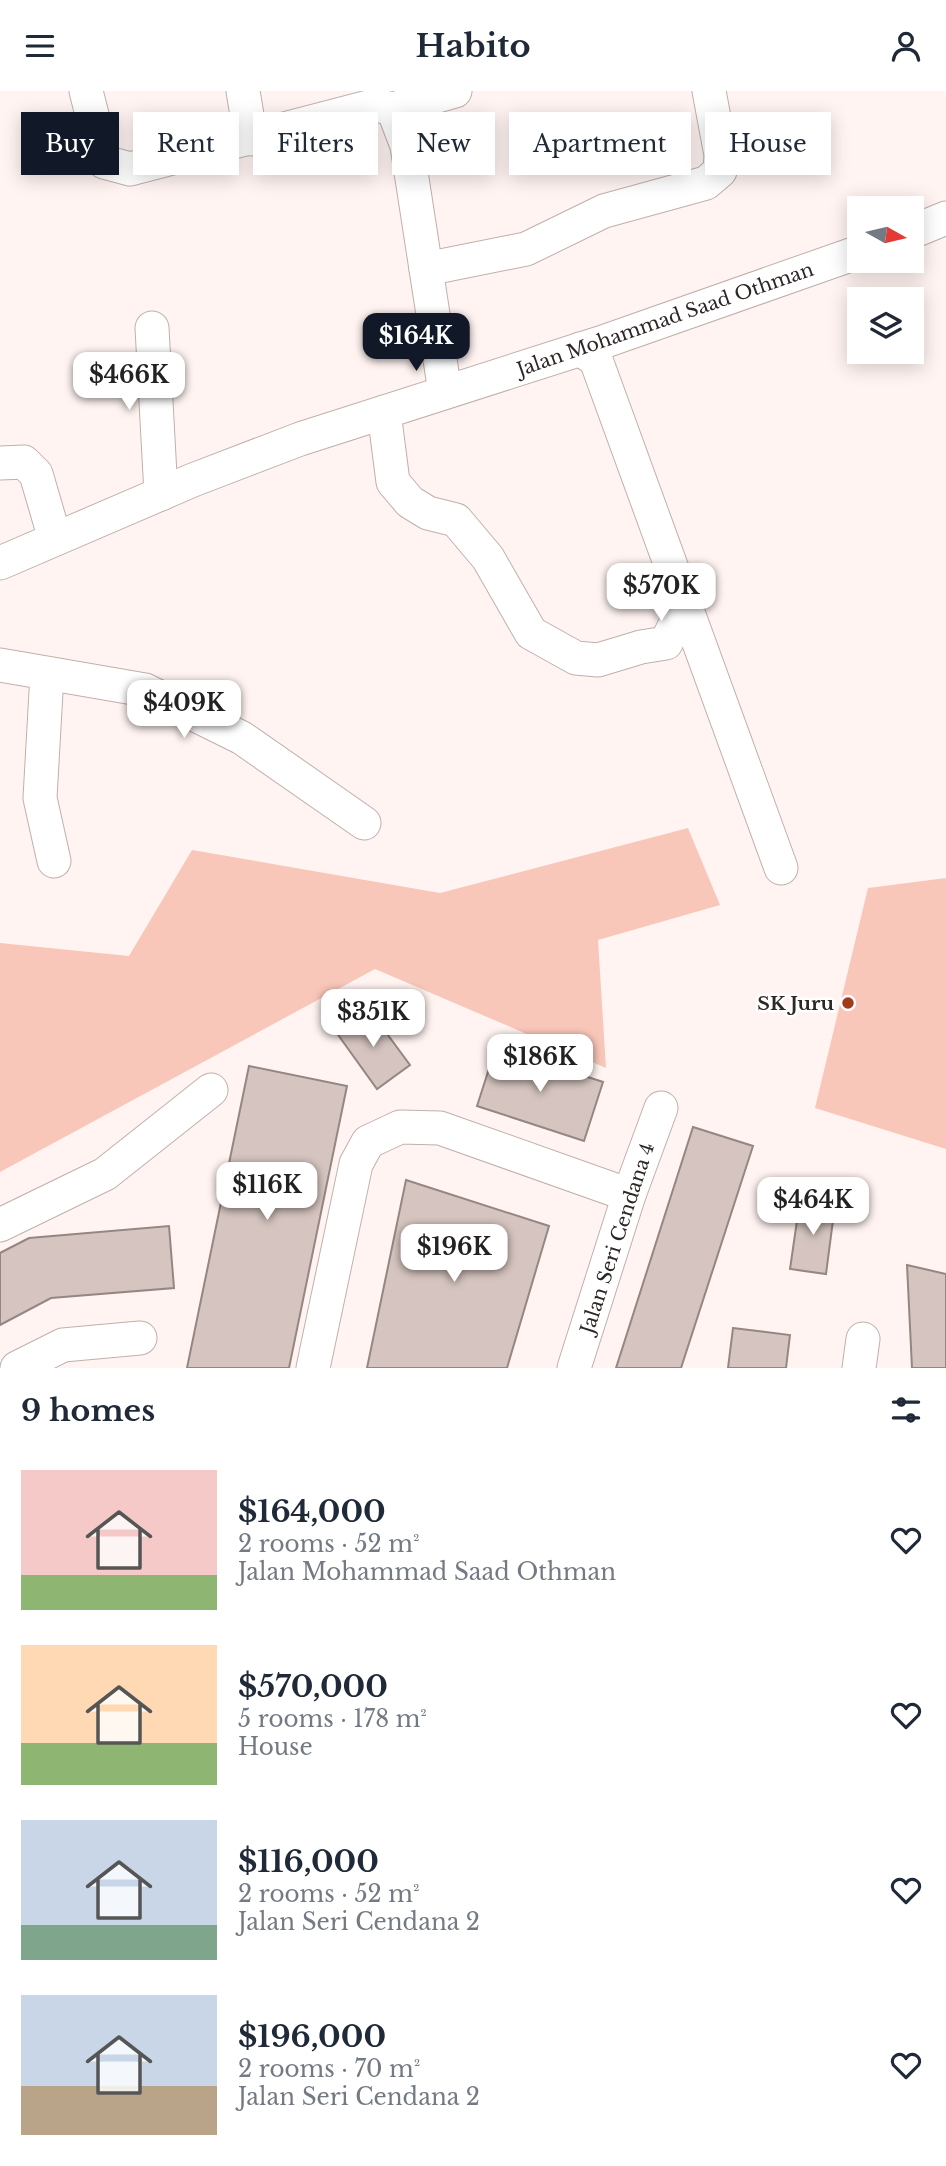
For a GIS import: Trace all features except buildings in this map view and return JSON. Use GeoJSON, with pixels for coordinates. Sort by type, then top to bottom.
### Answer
{"type":"FeatureCollection","features":[{"type":"Feature","properties":{"kind":"street"},"geometry":{"type":"LineString","coordinates":[[86,91],[104,162],[130,169],[376,105],[393,109],[455,91]]}},
{"type":"Feature","properties":{"kind":"street"},"geometry":{"type":"LineString","coordinates":[[243,91],[251,139]]}},
{"type":"Feature","properties":{"kind":"street"},"geometry":{"type":"LineString","coordinates":[[426,269],[526,249],[604,211],[706,183],[720,171],[721,155],[709,91]]}},
{"type":"Feature","properties":{"kind":"street"},"geometry":{"type":"LineString","coordinates":[[393,109],[407,146],[445,392]]}},
{"type":"Feature","properties":{"kind":"street"},"geometry":{"type":"LineString","coordinates":[[924,227],[946,218]]}},
{"type":"Feature","properties":{"kind":"street","name":"Jalan Mohammad Saad Othman"},"geometry":{"type":"LineString","coordinates":[[0,563],[161,493],[300,439],[580,349],[847,256]]}},
{"type":"Feature","properties":{"kind":"street"},"geometry":{"type":"LineString","coordinates":[[152,328],[161,493]]}},
{"type":"Feature","properties":{"kind":"street"},"geometry":{"type":"LineString","coordinates":[[580,349],[596,360],[781,868]]}},
{"type":"Feature","properties":{"kind":"street"},"geometry":{"type":"LineString","coordinates":[[384,412],[393,482],[410,502],[428,513],[456,520],[488,558],[531,633],[576,658],[598,660],[641,647],[666,643],[684,607]]}},
{"type":"Feature","properties":{"kind":"street"},"geometry":{"type":"LineString","coordinates":[[0,463],[24,462],[36,474],[55,539]]}},
{"type":"Feature","properties":{"kind":"street"},"geometry":{"type":"LineString","coordinates":[[0,665],[145,691],[242,738],[364,823]]}},
{"type":"Feature","properties":{"kind":"street"},"geometry":{"type":"LineString","coordinates":[[47,674],[40,798],[54,861]]}},
{"type":"Feature","properties":{"kind":"street"},"geometry":{"type":"LineString","coordinates":[[0,1224],[105,1174],[211,1090]]}},
{"type":"Feature","properties":{"kind":"street","name":"Jalan Seri Cendana 4"},"geometry":{"type":"LineString","coordinates":[[575,1368],[629,1195],[661,1108]]}},
{"type":"Feature","properties":{"kind":"street"},"geometry":{"type":"LineString","coordinates":[[313,1368],[356,1164],[368,1142],[400,1127],[440,1128],[629,1195]]}},
{"type":"Feature","properties":{"kind":"street"},"geometry":{"type":"LineString","coordinates":[[17,1368],[63,1345],[140,1338]]}},
{"type":"Feature","properties":{"kind":"shaded area"},"geometry":{"type":"Polygon","coordinates":[[[688,828],[720,905],[598,940],[606,1068],[375,969],[0,1172],[0,943],[129,956],[192,850],[440,893],[688,828]]]}},
{"type":"Feature","properties":{"kind":"shaded area"},"geometry":{"type":"Polygon","coordinates":[[[946,878],[946,1149],[815,1108],[868,888],[946,878]]]}},
{"type":"Feature","properties":{"kind":"place","name":"SK Juru"},"geometry":{"type":"Point","coordinates":[848,1003]}}]}
